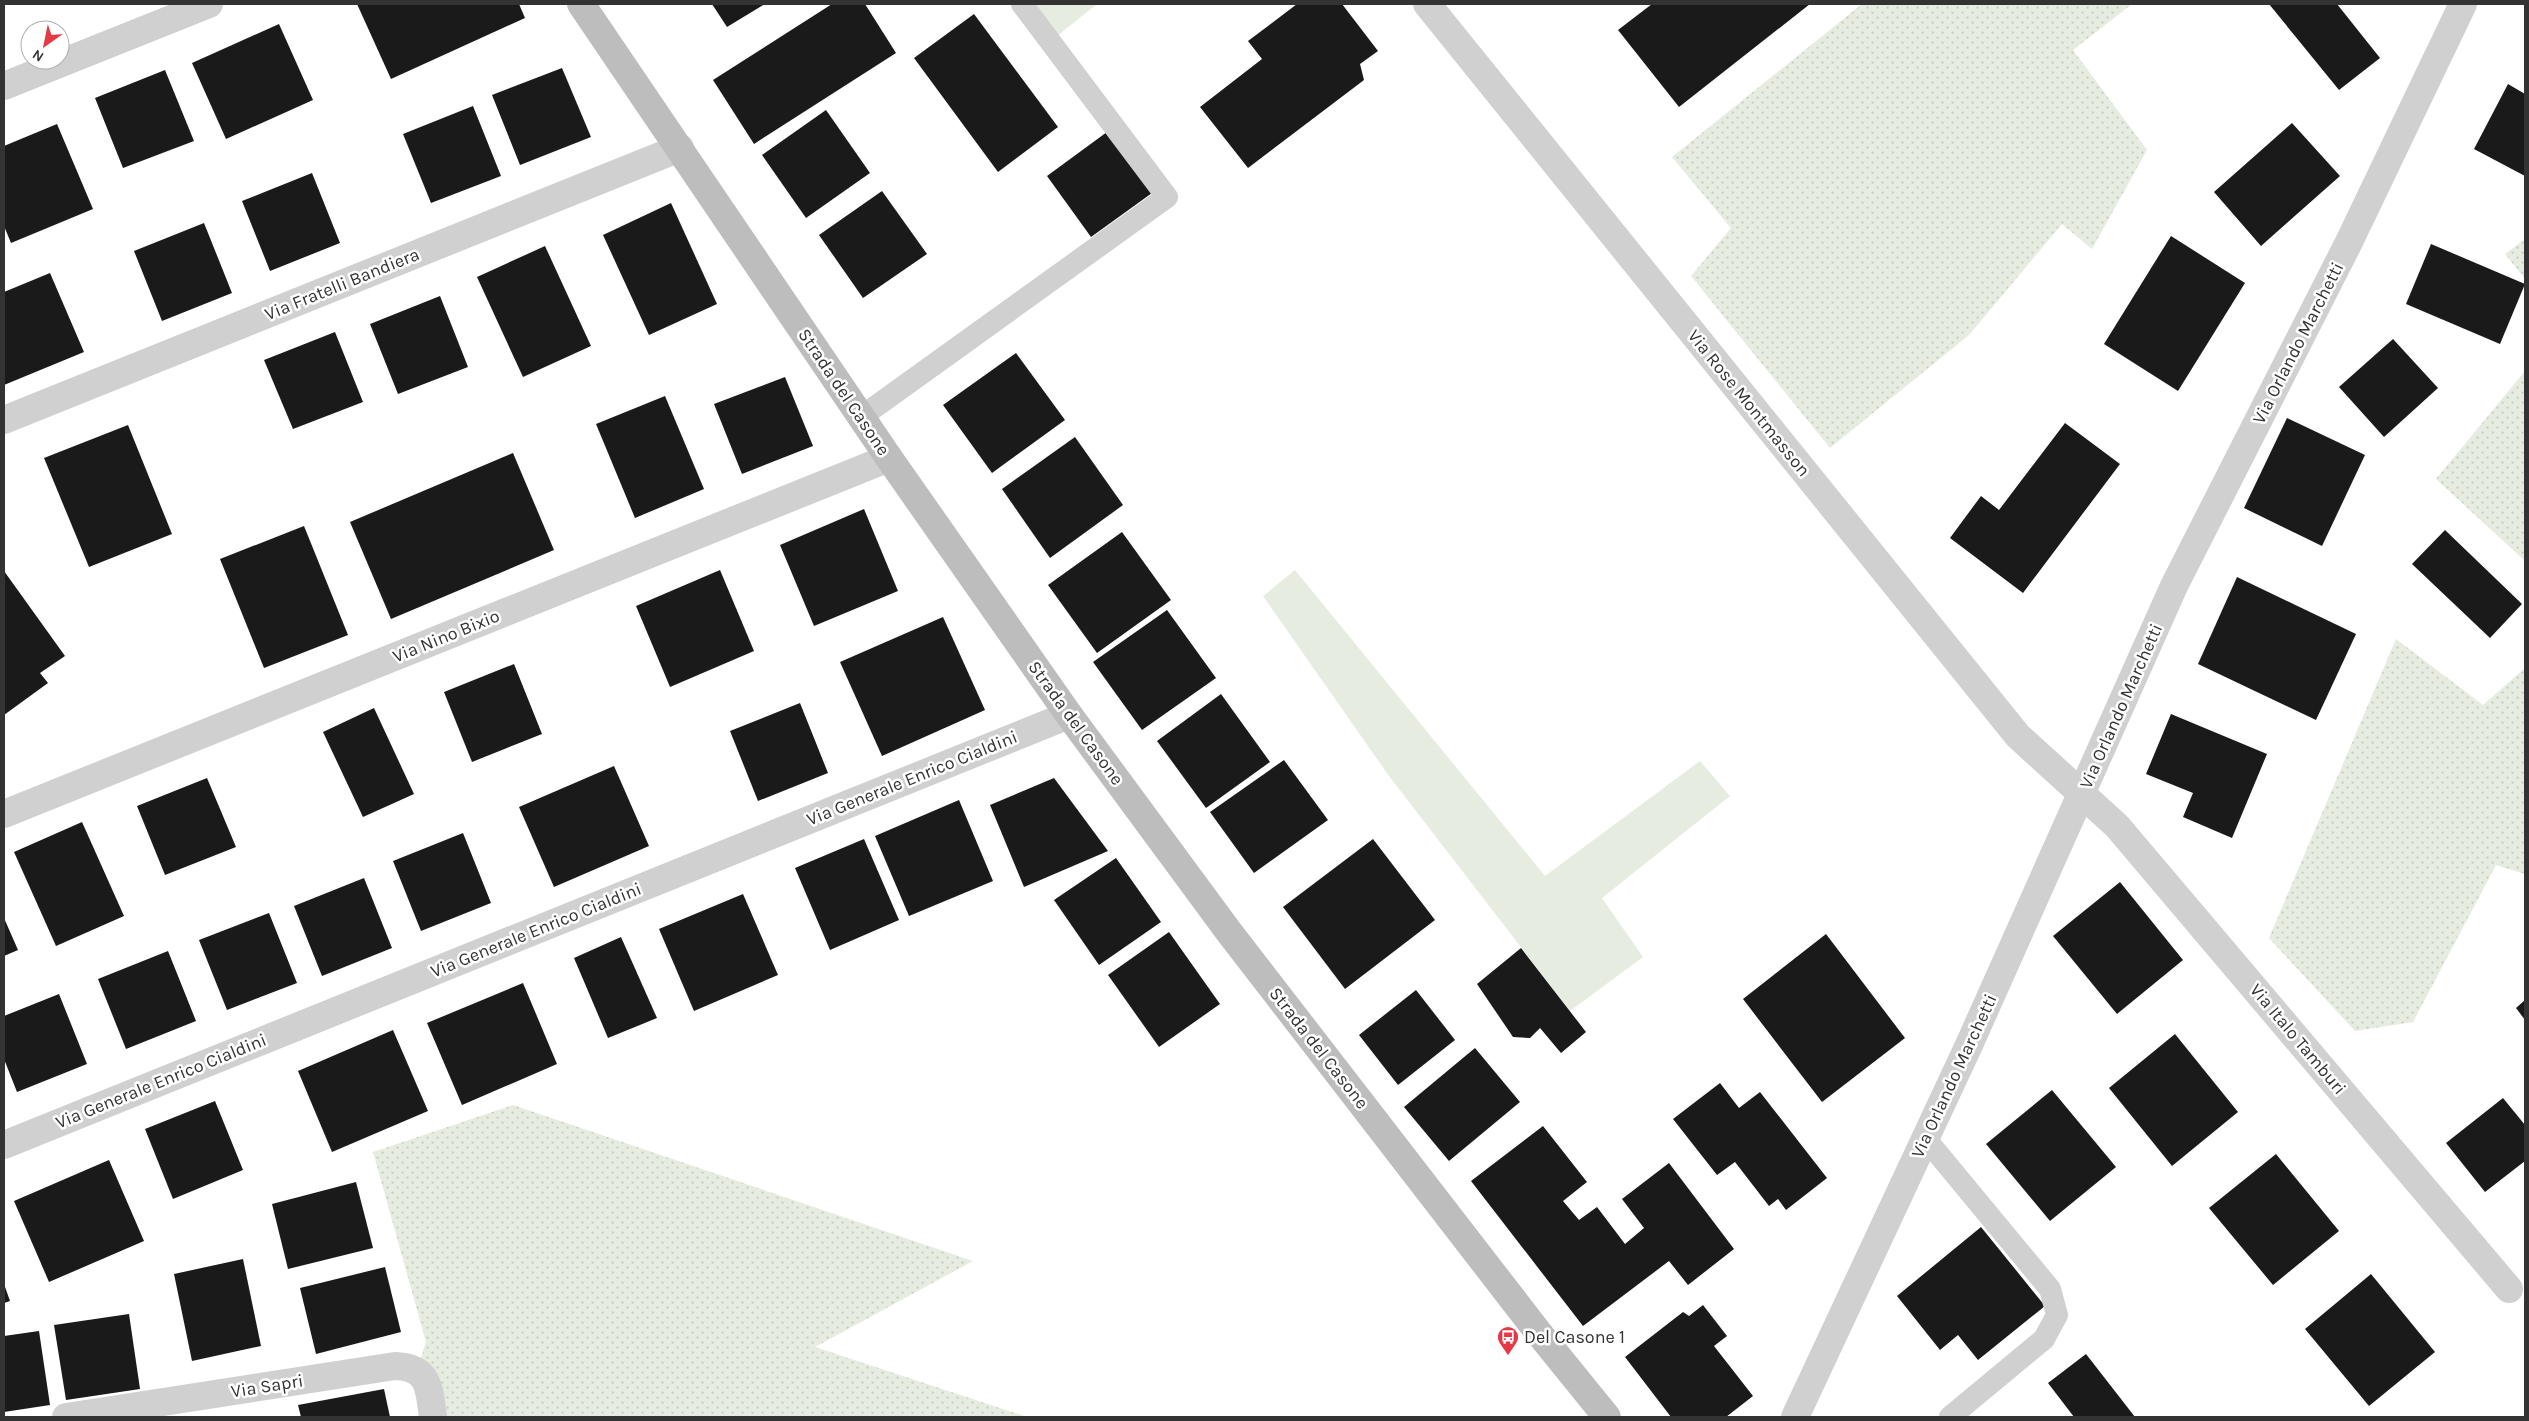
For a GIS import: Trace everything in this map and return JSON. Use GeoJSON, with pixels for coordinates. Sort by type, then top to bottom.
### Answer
{"type":"FeatureCollection","features":[{"type":"Feature","properties":{"kind":"street"},"geometry":{"type":"LineString","coordinates":[[4,86],[209,4]]}},
{"type":"Feature","properties":{"kind":"street","name":"Strada del Casone"},"geometry":{"type":"LineString","coordinates":[[580,4],[680,148],[889,458],[1069,715],[1229,932],[1532,1324],[1607,1417]]}},
{"type":"Feature","properties":{"kind":"street","name":"Via Rose Montmasson"},"geometry":{"type":"LineString","coordinates":[[1427,4],[2018,736],[2081,795]]}},
{"type":"Feature","properties":{"kind":"street","name":"Via Orlando Marchetti"},"geometry":{"type":"LineString","coordinates":[[1796,1417],[1926,1138],[2174,586],[2349,242],[2463,4]]}},
{"type":"Feature","properties":{"kind":"street","name":"Via Fratelli Bandiera"},"geometry":{"type":"LineString","coordinates":[[4,420],[680,148]]}},
{"type":"Feature","properties":{"kind":"street","name":"Via Nino Bixio"},"geometry":{"type":"LineString","coordinates":[[4,814],[889,458]]}},
{"type":"Feature","properties":{"kind":"street","name":"Via Generale Enrico Cialdini"},"geometry":{"type":"LineString","coordinates":[[4,1145],[1069,715]]}},
{"type":"Feature","properties":{"kind":"street","name":"Via Italo Tamburi"},"geometry":{"type":"LineString","coordinates":[[2081,795],[2117,826],[2509,1289]]}},
{"type":"Feature","properties":{"kind":"street","name":"Via Sapri"},"geometry":{"type":"LineString","coordinates":[[66,1417],[394,1366],[417,1370],[424,1378],[429,1390],[433,1417]]}},
{"type":"Feature","properties":{"kind":"lane"},"geometry":{"type":"LineString","coordinates":[[861,417],[1167,197],[1022,4]]}},
{"type":"Feature","properties":{"kind":"lane"},"geometry":{"type":"LineString","coordinates":[[1926,1138],[2050,1289],[2057,1316],[2044,1339],[1950,1417]]}},
{"type":"Feature","properties":{"kind":"shaded area"},"geometry":{"type":"Polygon","coordinates":[[[1032,4],[1097,4],[1057,36],[1032,4]]]}},
{"type":"Feature","properties":{"kind":"shaded area"},"geometry":{"type":"Polygon","coordinates":[[[1862,4],[2132,4],[2073,50],[2147,150],[2092,249],[2062,224],[1969,335],[1830,448],[1691,276],[1731,228],[1672,157],[1862,4]]]}},
{"type":"Feature","properties":{"kind":"shaded area"},"geometry":{"type":"Polygon","coordinates":[[[2525,239],[2525,279],[2505,254],[2525,239]]]}},
{"type":"Feature","properties":{"kind":"shaded area"},"geometry":{"type":"Polygon","coordinates":[[[2525,371],[2525,561],[2436,479],[2525,371]]]}},
{"type":"Feature","properties":{"kind":"shaded area"},"geometry":{"type":"Polygon","coordinates":[[[1295,570],[1545,876],[1700,761],[1730,796],[1602,898],[1643,957],[1570,1011],[1389,776],[1263,596],[1295,570]]]}},
{"type":"Feature","properties":{"kind":"shaded area"},"geometry":{"type":"Polygon","coordinates":[[[2396,639],[2483,705],[2525,668],[2525,874],[2496,865],[2413,1022],[2355,1031],[2269,938],[2396,639]]]}},
{"type":"Feature","properties":{"kind":"shaded area"},"geometry":{"type":"Polygon","coordinates":[[[513,1105],[973,1261],[815,1347],[1027,1417],[433,1417],[417,1370],[426,1342],[373,1152],[513,1105]]]}},
{"type":"Feature","properties":{"kind":"building"},"geometry":{"type":"Polygon","coordinates":[[[357,4],[519,4],[525,18],[391,79],[357,4]]]}},
{"type":"Feature","properties":{"kind":"building"},"geometry":{"type":"Polygon","coordinates":[[[712,4],[765,4],[727,27],[712,4]]]}},
{"type":"Feature","properties":{"kind":"building"},"geometry":{"type":"Polygon","coordinates":[[[832,4],[865,4],[896,53],[754,144],[713,80],[832,4]]]}},
{"type":"Feature","properties":{"kind":"building"},"geometry":{"type":"Polygon","coordinates":[[[1297,4],[1342,4],[1378,51],[1360,64],[1364,80],[1248,168],[1200,107],[1262,59],[1248,41],[1297,4]]]}},
{"type":"Feature","properties":{"kind":"building"},"geometry":{"type":"Polygon","coordinates":[[[1652,4],[1810,4],[1679,107],[1618,30],[1652,4]]]}},
{"type":"Feature","properties":{"kind":"building"},"geometry":{"type":"Polygon","coordinates":[[[2269,4],[2337,4],[2380,58],[2339,90],[2269,4]]]}},
{"type":"Feature","properties":{"kind":"building"},"geometry":{"type":"Polygon","coordinates":[[[974,14],[1058,127],[998,172],[914,58],[974,14]]]}},
{"type":"Feature","properties":{"kind":"building"},"geometry":{"type":"Polygon","coordinates":[[[279,24],[313,100],[226,139],[192,63],[279,24]]]}},
{"type":"Feature","properties":{"kind":"building"},"geometry":{"type":"Polygon","coordinates":[[[562,68],[591,137],[520,165],[492,95],[562,68]]]}},
{"type":"Feature","properties":{"kind":"building"},"geometry":{"type":"Polygon","coordinates":[[[165,70],[194,141],[123,168],[95,98],[165,70]]]}},
{"type":"Feature","properties":{"kind":"building"},"geometry":{"type":"Polygon","coordinates":[[[2508,84],[2525,94],[2525,176],[2474,149],[2508,84]]]}},
{"type":"Feature","properties":{"kind":"building"},"geometry":{"type":"Polygon","coordinates":[[[473,106],[501,176],[431,203],[403,134],[473,106]]]}},
{"type":"Feature","properties":{"kind":"building"},"geometry":{"type":"Polygon","coordinates":[[[826,110],[870,173],[806,218],[762,155],[826,110]]]}},
{"type":"Feature","properties":{"kind":"building"},"geometry":{"type":"Polygon","coordinates":[[[2292,123],[2340,176],[2261,246],[2214,192],[2292,123]]]}},
{"type":"Feature","properties":{"kind":"building"},"geometry":{"type":"Polygon","coordinates":[[[57,124],[93,209],[11,243],[4,226],[4,146],[57,124]]]}},
{"type":"Feature","properties":{"kind":"building"},"geometry":{"type":"Polygon","coordinates":[[[1107,132],[1152,193],[1091,237],[1047,176],[1107,132]]]}},
{"type":"Feature","properties":{"kind":"building"},"geometry":{"type":"Polygon","coordinates":[[[312,173],[340,243],[270,271],[242,201],[312,173]]]}},
{"type":"Feature","properties":{"kind":"building"},"geometry":{"type":"Polygon","coordinates":[[[882,191],[927,254],[863,298],[819,235],[882,191]]]}},
{"type":"Feature","properties":{"kind":"building"},"geometry":{"type":"Polygon","coordinates":[[[671,203],[717,304],[649,335],[603,235],[671,203]]]}},
{"type":"Feature","properties":{"kind":"building"},"geometry":{"type":"Polygon","coordinates":[[[204,223],[232,293],[162,321],[134,251],[204,223]]]}},
{"type":"Feature","properties":{"kind":"building"},"geometry":{"type":"Polygon","coordinates":[[[2171,236],[2245,283],[2178,391],[2104,344],[2171,236]]]}},
{"type":"Feature","properties":{"kind":"building"},"geometry":{"type":"Polygon","coordinates":[[[2431,244],[2525,284],[2500,344],[2406,304],[2431,244]]]}},
{"type":"Feature","properties":{"kind":"building"},"geometry":{"type":"Polygon","coordinates":[[[545,246],[591,346],[523,377],[477,277],[545,246]]]}},
{"type":"Feature","properties":{"kind":"building"},"geometry":{"type":"Polygon","coordinates":[[[50,273],[84,352],[4,385],[4,292],[50,273]]]}},
{"type":"Feature","properties":{"kind":"building"},"geometry":{"type":"Polygon","coordinates":[[[440,296],[468,367],[398,394],[370,324],[440,296]]]}},
{"type":"Feature","properties":{"kind":"building"},"geometry":{"type":"Polygon","coordinates":[[[335,332],[363,402],[293,429],[264,360],[335,332]]]}},
{"type":"Feature","properties":{"kind":"building"},"geometry":{"type":"Polygon","coordinates":[[[2393,339],[2438,388],[2384,437],[2339,387],[2393,339]]]}},
{"type":"Feature","properties":{"kind":"building"},"geometry":{"type":"Polygon","coordinates":[[[1016,353],[1065,420],[992,473],[943,405],[1016,353]]]}},
{"type":"Feature","properties":{"kind":"building"},"geometry":{"type":"Polygon","coordinates":[[[785,377],[813,446],[742,474],[714,404],[785,377]]]}},
{"type":"Feature","properties":{"kind":"building"},"geometry":{"type":"Polygon","coordinates":[[[665,396],[704,489],[635,518],[596,424],[665,396]]]}},
{"type":"Feature","properties":{"kind":"building"},"geometry":{"type":"Polygon","coordinates":[[[2287,418],[2365,455],[2322,546],[2244,508],[2287,418]]]}},
{"type":"Feature","properties":{"kind":"building"},"geometry":{"type":"Polygon","coordinates":[[[2065,423],[2120,464],[2023,593],[1950,538],[1981,496],[1999,510],[2065,423]]]}},
{"type":"Feature","properties":{"kind":"building"},"geometry":{"type":"Polygon","coordinates":[[[128,425],[172,534],[89,567],[44,458],[128,425]]]}},
{"type":"Feature","properties":{"kind":"building"},"geometry":{"type":"Polygon","coordinates":[[[1075,437],[1123,505],[1050,558],[1002,489],[1075,437]]]}},
{"type":"Feature","properties":{"kind":"building"},"geometry":{"type":"Polygon","coordinates":[[[513,453],[554,550],[391,619],[350,522],[513,453]]]}},
{"type":"Feature","properties":{"kind":"building"},"geometry":{"type":"Polygon","coordinates":[[[864,509],[898,591],[814,626],[780,545],[864,509]]]}},
{"type":"Feature","properties":{"kind":"building"},"geometry":{"type":"Polygon","coordinates":[[[304,526],[348,635],[264,668],[220,559],[304,526]]]}},
{"type":"Feature","properties":{"kind":"building"},"geometry":{"type":"Polygon","coordinates":[[[2445,530],[2522,604],[2490,638],[2412,564],[2445,530]]]}},
{"type":"Feature","properties":{"kind":"building"},"geometry":{"type":"Polygon","coordinates":[[[1122,532],[1171,600],[1097,653],[1048,585],[1122,532]]]}},
{"type":"Feature","properties":{"kind":"building"},"geometry":{"type":"Polygon","coordinates":[[[720,570],[754,651],[670,687],[636,606],[720,570]]]}},
{"type":"Feature","properties":{"kind":"building"},"geometry":{"type":"Polygon","coordinates":[[[4,571],[65,656],[40,673],[48,683],[4,715],[4,571]]]}},
{"type":"Feature","properties":{"kind":"building"},"geometry":{"type":"Polygon","coordinates":[[[2237,577],[2356,634],[2316,720],[2198,664],[2237,577]]]}},
{"type":"Feature","properties":{"kind":"building"},"geometry":{"type":"Polygon","coordinates":[[[1167,610],[1216,678],[1142,730],[1093,662],[1167,610]]]}},
{"type":"Feature","properties":{"kind":"building"},"geometry":{"type":"Polygon","coordinates":[[[943,617],[985,710],[882,756],[840,662],[943,617]]]}},
{"type":"Feature","properties":{"kind":"building"},"geometry":{"type":"Polygon","coordinates":[[[514,664],[542,734],[472,762],[444,692],[514,664]]]}},
{"type":"Feature","properties":{"kind":"building"},"geometry":{"type":"Polygon","coordinates":[[[1221,694],[1270,762],[1206,808],[1157,741],[1221,694]]]}},
{"type":"Feature","properties":{"kind":"building"},"geometry":{"type":"Polygon","coordinates":[[[800,703],[828,773],[758,801],[730,731],[800,703]]]}},
{"type":"Feature","properties":{"kind":"building"},"geometry":{"type":"Polygon","coordinates":[[[374,708],[414,794],[363,817],[323,732],[374,708]]]}},
{"type":"Feature","properties":{"kind":"building"},"geometry":{"type":"Polygon","coordinates":[[[2171,714],[2267,754],[2232,838],[2183,817],[2193,793],[2146,774],[2171,714]]]}},
{"type":"Feature","properties":{"kind":"building"},"geometry":{"type":"Polygon","coordinates":[[[1284,760],[1328,820],[1254,873],[1210,812],[1284,760]]]}},
{"type":"Feature","properties":{"kind":"building"},"geometry":{"type":"Polygon","coordinates":[[[614,766],[649,846],[554,887],[519,807],[614,766]]]}},
{"type":"Feature","properties":{"kind":"building"},"geometry":{"type":"Polygon","coordinates":[[[207,778],[236,847],[165,875],[137,806],[207,778]]]}},
{"type":"Feature","properties":{"kind":"building"},"geometry":{"type":"Polygon","coordinates":[[[1054,778],[1108,851],[1024,887],[990,805],[1054,778]]]}},
{"type":"Feature","properties":{"kind":"building"},"geometry":{"type":"Polygon","coordinates":[[[959,800],[993,881],[909,916],[875,836],[959,800]]]}},
{"type":"Feature","properties":{"kind":"building"},"geometry":{"type":"Polygon","coordinates":[[[82,822],[124,916],[56,946],[14,852],[82,822]]]}},
{"type":"Feature","properties":{"kind":"building"},"geometry":{"type":"Polygon","coordinates":[[[463,833],[491,903],[421,931],[393,861],[463,833]]]}},
{"type":"Feature","properties":{"kind":"building"},"geometry":{"type":"Polygon","coordinates":[[[864,839],[899,920],[830,950],[795,868],[864,839]]]}},
{"type":"Feature","properties":{"kind":"building"},"geometry":{"type":"Polygon","coordinates":[[[1373,839],[1435,920],[1345,989],[1283,907],[1373,839]]]}},
{"type":"Feature","properties":{"kind":"building"},"geometry":{"type":"Polygon","coordinates":[[[1116,858],[1161,922],[1099,965],[1054,900],[1116,858]]]}},
{"type":"Feature","properties":{"kind":"building"},"geometry":{"type":"Polygon","coordinates":[[[364,878],[392,948],[322,976],[294,906],[364,878]]]}},
{"type":"Feature","properties":{"kind":"building"},"geometry":{"type":"Polygon","coordinates":[[[2120,882],[2183,960],[2117,1014],[2053,936],[2120,882]]]}},
{"type":"Feature","properties":{"kind":"building"},"geometry":{"type":"Polygon","coordinates":[[[743,894],[778,975],[694,1011],[659,929],[743,894]]]}},
{"type":"Feature","properties":{"kind":"building"},"geometry":{"type":"Polygon","coordinates":[[[269,913],[297,983],[227,1010],[199,940],[269,913]]]}},
{"type":"Feature","properties":{"kind":"building"},"geometry":{"type":"Polygon","coordinates":[[[4,918],[18,950],[4,956],[4,918]]]}},
{"type":"Feature","properties":{"kind":"building"},"geometry":{"type":"Polygon","coordinates":[[[1169,932],[1220,1004],[1159,1047],[1108,975],[1169,932]]]}},
{"type":"Feature","properties":{"kind":"building"},"geometry":{"type":"Polygon","coordinates":[[[1826,934],[1905,1038],[1822,1102],[1743,999],[1826,934]]]}},
{"type":"Feature","properties":{"kind":"building"},"geometry":{"type":"Polygon","coordinates":[[[621,937],[657,1018],[608,1038],[574,958],[621,937]]]}},
{"type":"Feature","properties":{"kind":"building"},"geometry":{"type":"Polygon","coordinates":[[[1521,948],[1586,1032],[1561,1053],[1540,1028],[1530,1038],[1513,1037],[1477,984],[1521,948]]]}},
{"type":"Feature","properties":{"kind":"building"},"geometry":{"type":"Polygon","coordinates":[[[168,951],[196,1021],[126,1049],[98,979],[168,951]]]}},
{"type":"Feature","properties":{"kind":"building"},"geometry":{"type":"Polygon","coordinates":[[[523,983],[557,1064],[462,1105],[427,1023],[523,983]]]}},
{"type":"Feature","properties":{"kind":"building"},"geometry":{"type":"Polygon","coordinates":[[[1416,990],[1455,1040],[1398,1085],[1359,1035],[1416,990]]]}},
{"type":"Feature","properties":{"kind":"building"},"geometry":{"type":"Polygon","coordinates":[[[59,994],[87,1064],[17,1092],[4,1059],[4,1016],[59,994]]]}},
{"type":"Feature","properties":{"kind":"building"},"geometry":{"type":"Polygon","coordinates":[[[2525,1000],[2525,1020],[2516,1008],[2525,1000]]]}},
{"type":"Feature","properties":{"kind":"building"},"geometry":{"type":"Polygon","coordinates":[[[393,1030],[428,1111],[332,1152],[298,1071],[393,1030]]]}},
{"type":"Feature","properties":{"kind":"building"},"geometry":{"type":"Polygon","coordinates":[[[2175,1034],[2238,1112],[2172,1166],[2109,1088],[2175,1034]]]}},
{"type":"Feature","properties":{"kind":"building"},"geometry":{"type":"Polygon","coordinates":[[[1475,1048],[1520,1102],[1449,1161],[1404,1107],[1475,1048]]]}},
{"type":"Feature","properties":{"kind":"building"},"geometry":{"type":"Polygon","coordinates":[[[1720,1083],[1739,1108],[1760,1092],[1827,1178],[1786,1210],[1778,1199],[1769,1206],[1735,1162],[1717,1175],[1673,1119],[1720,1083]]]}},
{"type":"Feature","properties":{"kind":"building"},"geometry":{"type":"Polygon","coordinates":[[[2052,1090],[2116,1167],[2050,1221],[1986,1144],[2052,1090]]]}},
{"type":"Feature","properties":{"kind":"building"},"geometry":{"type":"Polygon","coordinates":[[[2503,1098],[2525,1125],[2525,1161],[2485,1192],[2446,1143],[2503,1098]]]}},
{"type":"Feature","properties":{"kind":"building"},"geometry":{"type":"Polygon","coordinates":[[[215,1101],[243,1170],[173,1199],[145,1129],[215,1101]]]}},
{"type":"Feature","properties":{"kind":"building"},"geometry":{"type":"Polygon","coordinates":[[[1543,1126],[1587,1182],[1563,1201],[1579,1220],[1597,1207],[1625,1244],[1644,1228],[1622,1199],[1669,1163],[1734,1249],[1688,1285],[1669,1261],[1583,1326],[1471,1181],[1543,1126]]]}},
{"type":"Feature","properties":{"kind":"building"},"geometry":{"type":"Polygon","coordinates":[[[2276,1154],[2339,1231],[2273,1285],[2209,1208],[2276,1154]]]}},
{"type":"Feature","properties":{"kind":"building"},"geometry":{"type":"Polygon","coordinates":[[[109,1160],[144,1241],[49,1282],[14,1201],[109,1160]]]}},
{"type":"Feature","properties":{"kind":"building"},"geometry":{"type":"Polygon","coordinates":[[[356,1182],[373,1248],[288,1269],[272,1204],[356,1182]]]}},
{"type":"Feature","properties":{"kind":"building"},"geometry":{"type":"Polygon","coordinates":[[[1981,1227],[2045,1306],[1978,1360],[1958,1335],[1940,1350],[1897,1296],[1981,1227]]]}},
{"type":"Feature","properties":{"kind":"building"},"geometry":{"type":"Polygon","coordinates":[[[243,1259],[261,1346],[192,1361],[174,1274],[243,1259]]]}},
{"type":"Feature","properties":{"kind":"building"},"geometry":{"type":"Polygon","coordinates":[[[385,1267],[401,1332],[316,1354],[300,1288],[385,1267]]]}},
{"type":"Feature","properties":{"kind":"building"},"geometry":{"type":"Polygon","coordinates":[[[2371,1274],[2435,1352],[2369,1406],[2305,1329],[2371,1274]]]}},
{"type":"Feature","properties":{"kind":"building"},"geometry":{"type":"Polygon","coordinates":[[[4,1284],[10,1301],[4,1303],[4,1284]]]}},
{"type":"Feature","properties":{"kind":"building"},"geometry":{"type":"Polygon","coordinates":[[[1703,1305],[1727,1336],[1714,1346],[1753,1396],[1726,1417],[1671,1417],[1625,1357],[1683,1312],[1689,1316],[1703,1305]]]}},
{"type":"Feature","properties":{"kind":"building"},"geometry":{"type":"Polygon","coordinates":[[[129,1314],[140,1389],[66,1400],[54,1325],[129,1314]]]}},
{"type":"Feature","properties":{"kind":"building"},"geometry":{"type":"Polygon","coordinates":[[[39,1331],[50,1405],[4,1412],[4,1336],[39,1331]]]}},
{"type":"Feature","properties":{"kind":"building"},"geometry":{"type":"Polygon","coordinates":[[[2086,1354],[2135,1417],[2074,1417],[2048,1383],[2086,1354]]]}},
{"type":"Feature","properties":{"kind":"building"},"geometry":{"type":"Polygon","coordinates":[[[384,1389],[390,1417],[301,1417],[298,1405],[384,1389]]]}},
{"type":"Feature","properties":{"kind":"place","name":"Del Casone 1"},"geometry":{"type":"Point","coordinates":[1508,1356]}}]}
